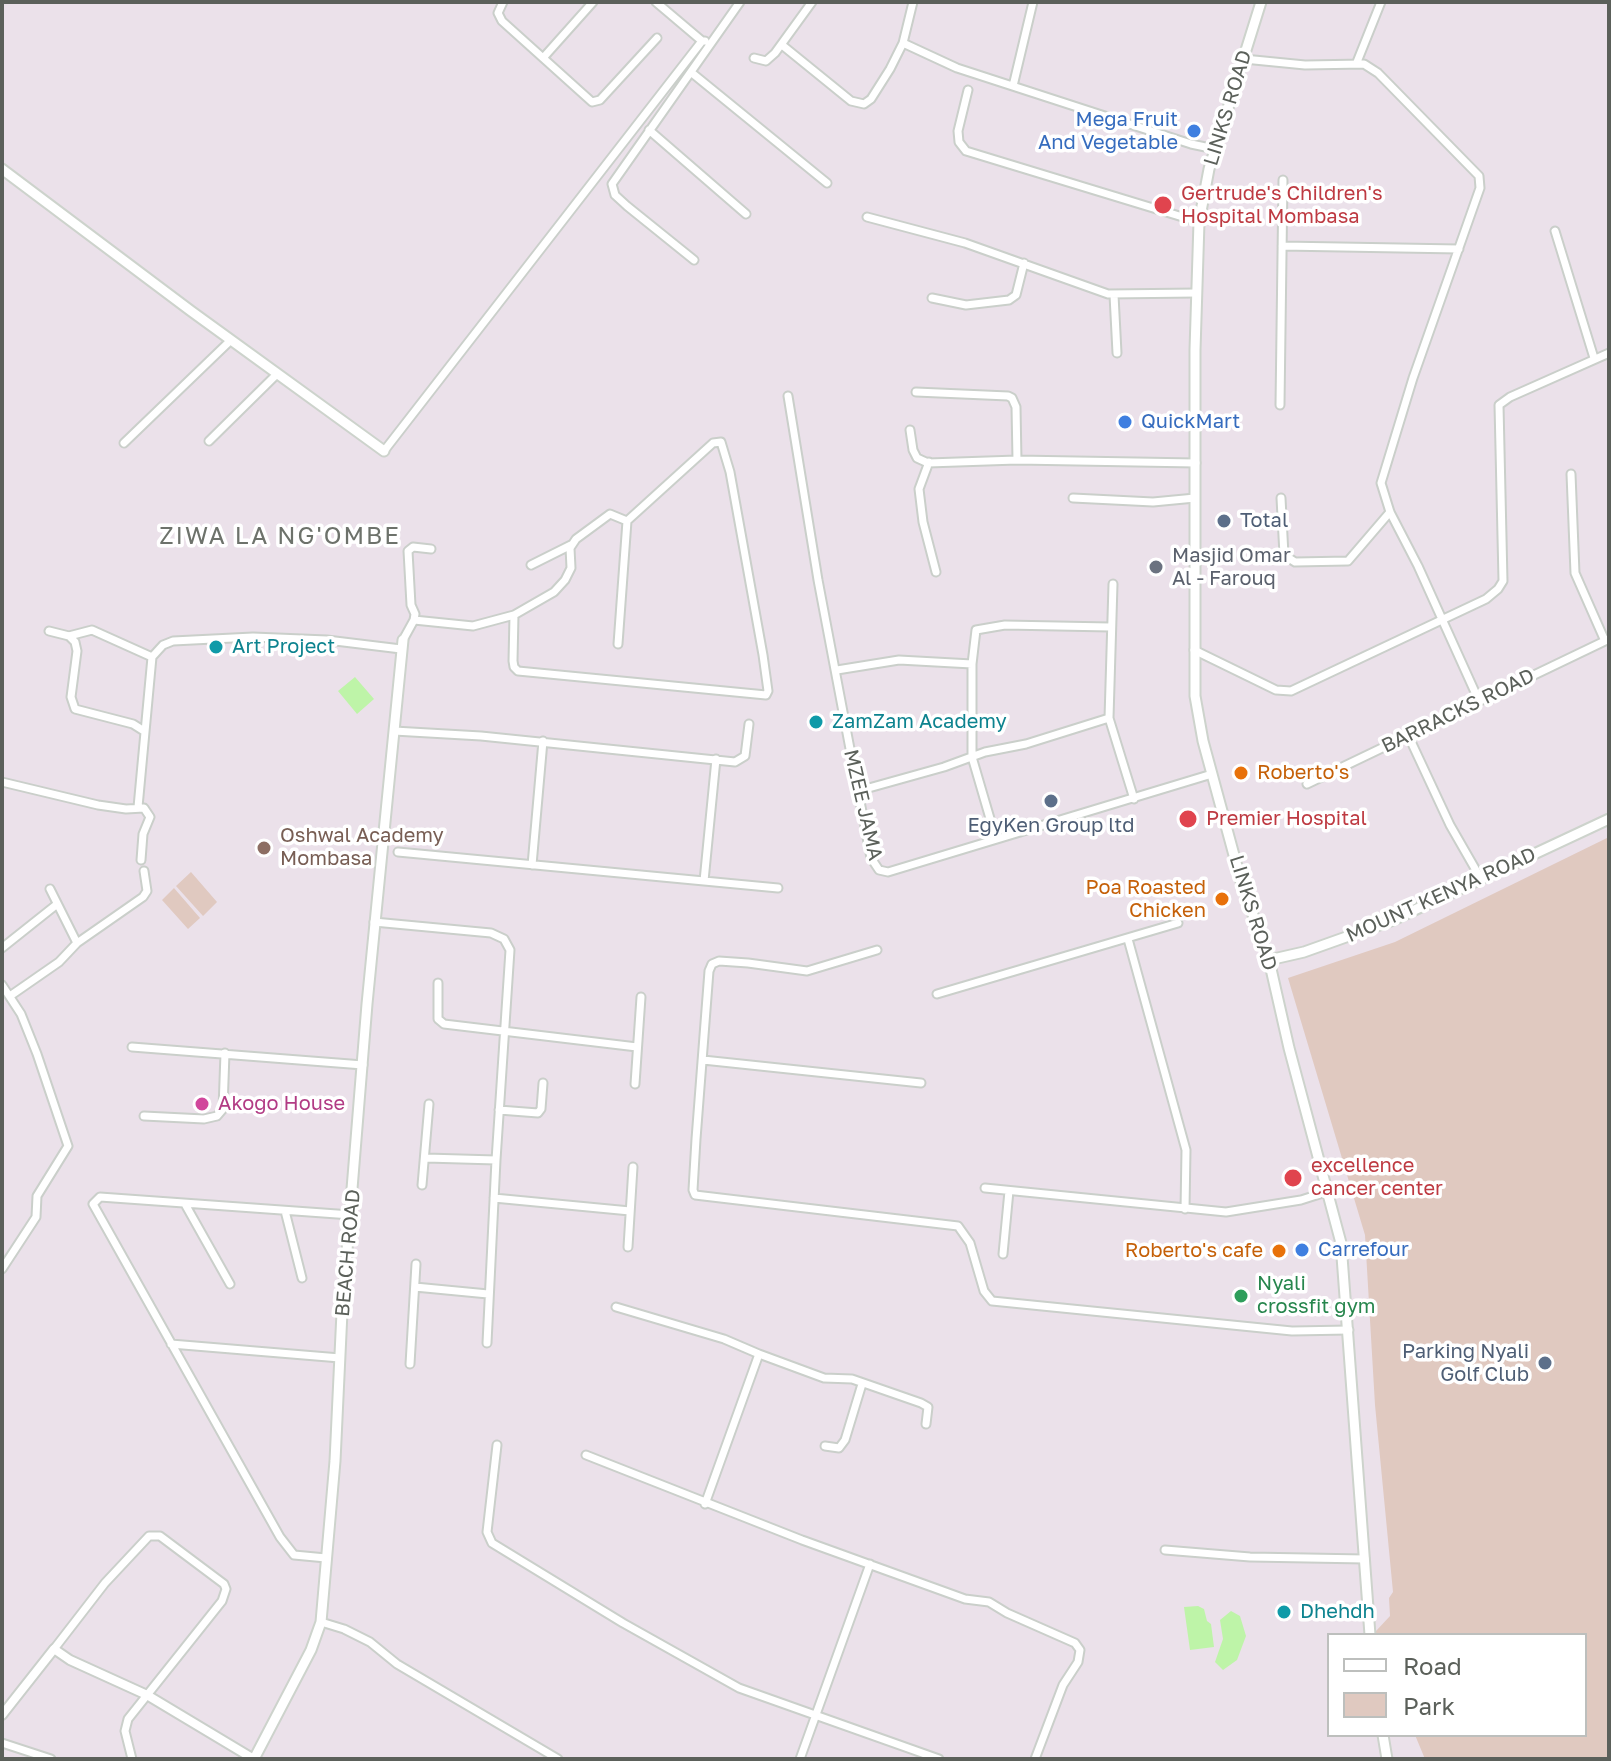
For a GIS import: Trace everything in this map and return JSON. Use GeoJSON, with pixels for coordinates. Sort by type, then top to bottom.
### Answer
{"type":"FeatureCollection","features":[{"type":"Feature","properties":{"kind":"main road","name":"LINKS ROAD"},"geometry":{"type":"LineString","coordinates":[[1261,2],[1215,149],[1199,222],[1196,704],[1241,881],[1269,960],[1341,1243],[1370,1633]]}},
{"type":"Feature","properties":{"kind":"main road"},"geometry":{"type":"LineString","coordinates":[[2,169],[384,451]]}},
{"type":"Feature","properties":{"kind":"main road","name":"BEACH ROAD"},"geometry":{"type":"LineString","coordinates":[[253,1758],[311,1650],[321,1622],[374,922],[402,645]]}},
{"type":"Feature","properties":{"kind":"main road","name":"MOUNT KENYA ROAD"},"geometry":{"type":"LineString","coordinates":[[1269,960],[1304,952],[1391,921],[1609,819]]}},
{"type":"Feature","properties":{"kind":"main road"},"geometry":{"type":"LineString","coordinates":[[1384,1737],[1387,1759]]}},
{"type":"Feature","properties":{"kind":"main road"},"geometry":{"type":"LineString","coordinates":[[1387,1747],[1396,1759]]}},
{"type":"Feature","properties":{"kind":"street"},"geometry":{"type":"LineString","coordinates":[[503,2],[499,17],[589,100],[597,103],[657,38]]}},
{"type":"Feature","properties":{"kind":"street"},"geometry":{"type":"LineString","coordinates":[[543,58],[593,2]]}},
{"type":"Feature","properties":{"kind":"street"},"geometry":{"type":"LineString","coordinates":[[656,2],[707,41]]}},
{"type":"Feature","properties":{"kind":"street"},"geometry":{"type":"LineString","coordinates":[[384,451],[740,2]]}},
{"type":"Feature","properties":{"kind":"street"},"geometry":{"type":"LineString","coordinates":[[754,58],[766,61],[782,45],[812,2]]}},
{"type":"Feature","properties":{"kind":"street"},"geometry":{"type":"LineString","coordinates":[[782,45],[851,101],[861,105],[871,99],[903,43],[913,2]]}},
{"type":"Feature","properties":{"kind":"street"},"geometry":{"type":"LineString","coordinates":[[1013,86],[1033,2]]}},
{"type":"Feature","properties":{"kind":"street"},"geometry":{"type":"LineString","coordinates":[[1357,62],[1381,2]]}},
{"type":"Feature","properties":{"kind":"street"},"geometry":{"type":"LineString","coordinates":[[694,260],[627,206],[613,191],[612,184],[692,73],[707,41]]}},
{"type":"Feature","properties":{"kind":"street"},"geometry":{"type":"LineString","coordinates":[[903,43],[948,65],[1191,144],[1215,149]]}},
{"type":"Feature","properties":{"kind":"street"},"geometry":{"type":"LineString","coordinates":[[1244,59],[1305,65],[1357,62],[1378,73],[1476,172],[1480,188],[1385,468],[1382,487],[1390,512],[1479,701]]}},
{"type":"Feature","properties":{"kind":"street"},"geometry":{"type":"LineString","coordinates":[[692,73],[827,183]]}},
{"type":"Feature","properties":{"kind":"street"},"geometry":{"type":"LineString","coordinates":[[968,90],[958,131],[959,142],[966,151],[1199,222]]}},
{"type":"Feature","properties":{"kind":"street"},"geometry":{"type":"LineString","coordinates":[[649,130],[746,214]]}},
{"type":"Feature","properties":{"kind":"street"},"geometry":{"type":"LineString","coordinates":[[1280,405],[1283,180]]}},
{"type":"Feature","properties":{"kind":"street"},"geometry":{"type":"LineString","coordinates":[[867,217],[965,243],[1114,295],[1197,293]]}},
{"type":"Feature","properties":{"kind":"street"},"geometry":{"type":"LineString","coordinates":[[1555,231],[1594,358]]}},
{"type":"Feature","properties":{"kind":"street"},"geometry":{"type":"LineString","coordinates":[[1282,246],[1459,249]]}},
{"type":"Feature","properties":{"kind":"street"},"geometry":{"type":"LineString","coordinates":[[932,298],[966,305],[1009,300],[1016,295],[1024,263]]}},
{"type":"Feature","properties":{"kind":"street"},"geometry":{"type":"LineString","coordinates":[[1114,295],[1117,353]]}},
{"type":"Feature","properties":{"kind":"street"},"geometry":{"type":"LineString","coordinates":[[124,443],[231,340]]}},
{"type":"Feature","properties":{"kind":"street"},"geometry":{"type":"LineString","coordinates":[[1194,649],[1265,686],[1284,692],[1486,599],[1503,581],[1499,405],[1510,397],[1609,353]]}},
{"type":"Feature","properties":{"kind":"street"},"geometry":{"type":"LineString","coordinates":[[209,441],[277,374]]}},
{"type":"Feature","properties":{"kind":"street"},"geometry":{"type":"LineString","coordinates":[[916,392],[1012,398],[1016,407],[1017,460]]}},
{"type":"Feature","properties":{"kind":"street","name":"MZEE JAMA"},"geometry":{"type":"LineString","coordinates":[[788,396],[818,580],[871,858],[876,867],[883,873],[1212,774]]}},
{"type":"Feature","properties":{"kind":"street"},"geometry":{"type":"LineString","coordinates":[[910,430],[917,458],[929,462],[1196,463]]}},
{"type":"Feature","properties":{"kind":"street"},"geometry":{"type":"LineString","coordinates":[[514,615],[513,661],[518,671],[766,695],[763,655],[722,443],[713,443],[627,521],[618,644]]}},
{"type":"Feature","properties":{"kind":"street"},"geometry":{"type":"LineString","coordinates":[[929,462],[919,489],[923,522],[936,572]]}},
{"type":"Feature","properties":{"kind":"street"},"geometry":{"type":"LineString","coordinates":[[1571,474],[1575,573],[1607,640]]}},
{"type":"Feature","properties":{"kind":"street"},"geometry":{"type":"LineString","coordinates":[[1073,498],[1153,502],[1195,498]]}},
{"type":"Feature","properties":{"kind":"street"},"geometry":{"type":"LineString","coordinates":[[1281,498],[1284,555],[1295,562],[1348,561],[1390,512]]}},
{"type":"Feature","properties":{"kind":"street"},"geometry":{"type":"LineString","coordinates":[[531,565],[571,545],[606,516],[613,514],[627,521]]}},
{"type":"Feature","properties":{"kind":"street"},"geometry":{"type":"LineString","coordinates":[[414,620],[473,626],[514,615],[554,592],[565,580],[571,568],[571,545]]}},
{"type":"Feature","properties":{"kind":"street"},"geometry":{"type":"LineString","coordinates":[[138,807],[152,657],[163,645],[173,641],[253,637],[402,645],[415,614],[411,605],[408,551],[411,547],[431,549]]}},
{"type":"Feature","properties":{"kind":"street"},"geometry":{"type":"LineString","coordinates":[[1113,584],[1109,718],[1134,799]]}},
{"type":"Feature","properties":{"kind":"street"},"geometry":{"type":"LineString","coordinates":[[996,839],[972,757],[972,664],[976,630],[981,627],[1057,624],[1110,627]]}},
{"type":"Feature","properties":{"kind":"street"},"geometry":{"type":"LineString","coordinates":[[49,631],[69,636],[75,642],[77,651],[71,697],[75,709],[133,724],[144,731]]}},
{"type":"Feature","properties":{"kind":"street"},"geometry":{"type":"LineString","coordinates":[[69,636],[85,631],[101,633],[152,657]]}},
{"type":"Feature","properties":{"kind":"street","name":"BARRACKS ROAD"},"geometry":{"type":"LineString","coordinates":[[1307,784],[1607,640]]}},
{"type":"Feature","properties":{"kind":"street"},"geometry":{"type":"LineString","coordinates":[[837,670],[899,660],[972,664]]}},
{"type":"Feature","properties":{"kind":"street"},"geometry":{"type":"LineString","coordinates":[[858,791],[1109,718]]}},
{"type":"Feature","properties":{"kind":"street"},"geometry":{"type":"LineString","coordinates":[[394,731],[543,741],[735,762],[744,758],[749,724]]}},
{"type":"Feature","properties":{"kind":"street"},"geometry":{"type":"LineString","coordinates":[[1408,735],[1450,825],[1481,879]]}},
{"type":"Feature","properties":{"kind":"street"},"geometry":{"type":"LineString","coordinates":[[532,865],[543,741]]}},
{"type":"Feature","properties":{"kind":"street"},"geometry":{"type":"LineString","coordinates":[[704,881],[716,759]]}},
{"type":"Feature","properties":{"kind":"street"},"geometry":{"type":"LineString","coordinates":[[2,782],[98,805],[148,810],[150,817],[143,834],[141,860]]}},
{"type":"Feature","properties":{"kind":"street"},"geometry":{"type":"LineString","coordinates":[[398,852],[778,888]]}},
{"type":"Feature","properties":{"kind":"street"},"geometry":{"type":"LineString","coordinates":[[10,996],[59,962],[77,943],[143,897],[147,891],[144,871]]}},
{"type":"Feature","properties":{"kind":"street"},"geometry":{"type":"LineString","coordinates":[[50,889],[77,943]]}},
{"type":"Feature","properties":{"kind":"street"},"geometry":{"type":"LineString","coordinates":[[2,948],[56,905]]}},
{"type":"Feature","properties":{"kind":"street"},"geometry":{"type":"LineString","coordinates":[[374,922],[495,934],[504,939],[511,953],[487,1343]]}},
{"type":"Feature","properties":{"kind":"street"},"geometry":{"type":"LineString","coordinates":[[937,994],[1178,923]]}},
{"type":"Feature","properties":{"kind":"street"},"geometry":{"type":"LineString","coordinates":[[1128,939],[1186,1150],[1185,1209]]}},
{"type":"Feature","properties":{"kind":"street"},"geometry":{"type":"LineString","coordinates":[[877,950],[807,971],[715,962],[709,971],[693,1190],[697,1196],[958,1226],[970,1243],[984,1291],[992,1301],[1292,1331],[1349,1330]]}},
{"type":"Feature","properties":{"kind":"street"},"geometry":{"type":"LineString","coordinates":[[438,983],[437,1014],[441,1023],[637,1047]]}},
{"type":"Feature","properties":{"kind":"street"},"geometry":{"type":"LineString","coordinates":[[2,985],[37,1054],[68,1146],[37,1196],[37,1212],[32,1224],[2,1269]]}},
{"type":"Feature","properties":{"kind":"street"},"geometry":{"type":"LineString","coordinates":[[635,1084],[641,997]]}},
{"type":"Feature","properties":{"kind":"street"},"geometry":{"type":"LineString","coordinates":[[132,1047],[363,1065]]}},
{"type":"Feature","properties":{"kind":"street"},"geometry":{"type":"LineString","coordinates":[[144,1116],[204,1119],[217,1116],[223,1109],[225,1053]]}},
{"type":"Feature","properties":{"kind":"street"},"geometry":{"type":"LineString","coordinates":[[703,1060],[921,1083]]}},
{"type":"Feature","properties":{"kind":"street"},"geometry":{"type":"LineString","coordinates":[[499,1110],[538,1113],[543,1083]]}},
{"type":"Feature","properties":{"kind":"street"},"geometry":{"type":"LineString","coordinates":[[422,1185],[429,1104]]}},
{"type":"Feature","properties":{"kind":"street"},"geometry":{"type":"LineString","coordinates":[[426,1158],[496,1160]]}},
{"type":"Feature","properties":{"kind":"street"},"geometry":{"type":"LineString","coordinates":[[628,1247],[633,1167]]}},
{"type":"Feature","properties":{"kind":"street"},"geometry":{"type":"LineString","coordinates":[[985,1188],[1226,1212],[1301,1200],[1329,1191]]}},
{"type":"Feature","properties":{"kind":"street"},"geometry":{"type":"LineString","coordinates":[[1003,1254],[1009,1191]]}},
{"type":"Feature","properties":{"kind":"street"},"geometry":{"type":"LineString","coordinates":[[326,1558],[296,1556],[289,1551],[93,1204],[100,1197],[351,1215]]}},
{"type":"Feature","properties":{"kind":"street"},"geometry":{"type":"LineString","coordinates":[[494,1198],[630,1211]]}},
{"type":"Feature","properties":{"kind":"street"},"geometry":{"type":"LineString","coordinates":[[185,1204],[230,1284]]}},
{"type":"Feature","properties":{"kind":"street"},"geometry":{"type":"LineString","coordinates":[[285,1211],[302,1278]]}},
{"type":"Feature","properties":{"kind":"street"},"geometry":{"type":"LineString","coordinates":[[410,1364],[416,1264]]}},
{"type":"Feature","properties":{"kind":"street"},"geometry":{"type":"LineString","coordinates":[[415,1287],[488,1294]]}},
{"type":"Feature","properties":{"kind":"street"},"geometry":{"type":"LineString","coordinates":[[616,1307],[724,1339],[824,1378],[852,1379],[907,1398],[928,1407],[926,1424]]}},
{"type":"Feature","properties":{"kind":"street"},"geometry":{"type":"LineString","coordinates":[[171,1344],[340,1358]]}},
{"type":"Feature","properties":{"kind":"street"},"geometry":{"type":"LineString","coordinates":[[705,1504],[759,1354]]}},
{"type":"Feature","properties":{"kind":"street"},"geometry":{"type":"LineString","coordinates":[[825,1446],[839,1448],[845,1440],[862,1384]]}},
{"type":"Feature","properties":{"kind":"street"},"geometry":{"type":"LineString","coordinates":[[497,1445],[487,1532],[492,1543],[717,1678],[939,1759]]}},
{"type":"Feature","properties":{"kind":"street"},"geometry":{"type":"LineString","coordinates":[[586,1455],[661,1483],[705,1504],[965,1599],[989,1602],[1075,1643],[1080,1650],[1078,1662],[1063,1685],[1035,1759]]}},
{"type":"Feature","properties":{"kind":"street"},"geometry":{"type":"LineString","coordinates":[[2,1715],[122,1564],[149,1536],[160,1536],[224,1584],[226,1589],[222,1601],[125,1726],[132,1759]]}},
{"type":"Feature","properties":{"kind":"street"},"geometry":{"type":"LineString","coordinates":[[1165,1550],[1250,1557],[1365,1559]]}},
{"type":"Feature","properties":{"kind":"street"},"geometry":{"type":"LineString","coordinates":[[800,1759],[870,1564]]}},
{"type":"Feature","properties":{"kind":"street"},"geometry":{"type":"LineString","coordinates":[[321,1622],[370,1642],[397,1664],[558,1759]]}},
{"type":"Feature","properties":{"kind":"street"},"geometry":{"type":"LineString","coordinates":[[54,1649],[70,1660],[147,1695],[253,1758]]}},
{"type":"Feature","properties":{"kind":"street"},"geometry":{"type":"LineString","coordinates":[[2,1743],[51,1759]]}},
{"type":"Feature","properties":{"kind":"green space"},"geometry":{"type":"Polygon","coordinates":[[[1609,837],[1609,1759],[1425,1759],[1416,1737],[1587,1737],[1587,1633],[1376,1633],[1390,1616],[1389,1598],[1393,1592],[1375,1405],[1365,1235],[1288,978],[1395,942],[1609,837]]]}},
{"type":"Feature","properties":{"kind":"green space"},"geometry":{"type":"Polygon","coordinates":[[[191,872],[217,902],[203,916],[176,886],[191,872]]]}},
{"type":"Feature","properties":{"kind":"green space"},"geometry":{"type":"Polygon","coordinates":[[[174,888],[200,918],[188,929],[162,900],[174,888]]]}},
{"type":"Feature","properties":{"kind":"shaded area"},"geometry":{"type":"Polygon","coordinates":[[[355,677],[374,699],[357,714],[338,691],[355,677]]]}},
{"type":"Feature","properties":{"kind":"shaded area"},"geometry":{"type":"Polygon","coordinates":[[[1184,1607],[1204,1609],[1211,1624],[1214,1647],[1190,1650],[1184,1607]]]}},
{"type":"Feature","properties":{"kind":"shaded area"},"geometry":{"type":"Polygon","coordinates":[[[1231,1611],[1240,1616],[1246,1636],[1237,1660],[1223,1670],[1215,1662],[1223,1639],[1220,1620],[1231,1611]]]}},
{"type":"Feature","properties":{"kind":"place","name":"Mega Fruit And Vegetable"},"geometry":{"type":"Point","coordinates":[1194,131]}},
{"type":"Feature","properties":{"kind":"place","name":"Gertrude's Children's Hospital Mombasa"},"geometry":{"type":"Point","coordinates":[1163,205]}},
{"type":"Feature","properties":{"kind":"place","name":"QuickMart"},"geometry":{"type":"Point","coordinates":[1125,422]}},
{"type":"Feature","properties":{"kind":"place","name":"Total"},"geometry":{"type":"Point","coordinates":[1224,521]}},
{"type":"Feature","properties":{"kind":"place","name":"Masjid Omar Al - Farouq"},"geometry":{"type":"Point","coordinates":[1156,567]}},
{"type":"Feature","properties":{"kind":"place","name":"Art Project"},"geometry":{"type":"Point","coordinates":[216,647]}},
{"type":"Feature","properties":{"kind":"place","name":"ZamZam Academy"},"geometry":{"type":"Point","coordinates":[816,722]}},
{"type":"Feature","properties":{"kind":"place","name":"Roberto's"},"geometry":{"type":"Point","coordinates":[1241,773]}},
{"type":"Feature","properties":{"kind":"place","name":"EgyKen Group ltd"},"geometry":{"type":"Point","coordinates":[1051,801]}},
{"type":"Feature","properties":{"kind":"place","name":"Premier Hospital"},"geometry":{"type":"Point","coordinates":[1188,819]}},
{"type":"Feature","properties":{"kind":"place","name":"Oshwal Academy Mombasa"},"geometry":{"type":"Point","coordinates":[264,848]}},
{"type":"Feature","properties":{"kind":"place","name":"Poa Roasted Chicken"},"geometry":{"type":"Point","coordinates":[1222,899]}},
{"type":"Feature","properties":{"kind":"place","name":"Akogo House"},"geometry":{"type":"Point","coordinates":[202,1104]}},
{"type":"Feature","properties":{"kind":"place","name":"excellence cancer center"},"geometry":{"type":"Point","coordinates":[1293,1178]}},
{"type":"Feature","properties":{"kind":"place","name":"Carrefour"},"geometry":{"type":"Point","coordinates":[1302,1250]}},
{"type":"Feature","properties":{"kind":"place","name":"Roberto's cafe"},"geometry":{"type":"Point","coordinates":[1279,1251]}},
{"type":"Feature","properties":{"kind":"place","name":"Nyali crossfit gym"},"geometry":{"type":"Point","coordinates":[1241,1296]}},
{"type":"Feature","properties":{"kind":"place","name":"Parking Nyali Golf Club"},"geometry":{"type":"Point","coordinates":[1545,1363]}},
{"type":"Feature","properties":{"kind":"place","name":"Dhehdh"},"geometry":{"type":"Point","coordinates":[1284,1612]}},
{"type":"Feature","properties":{"kind":"district","name":"ZIWA LA NG'OMBE"},"geometry":{"type":"Point","coordinates":[280,536]}}]}
